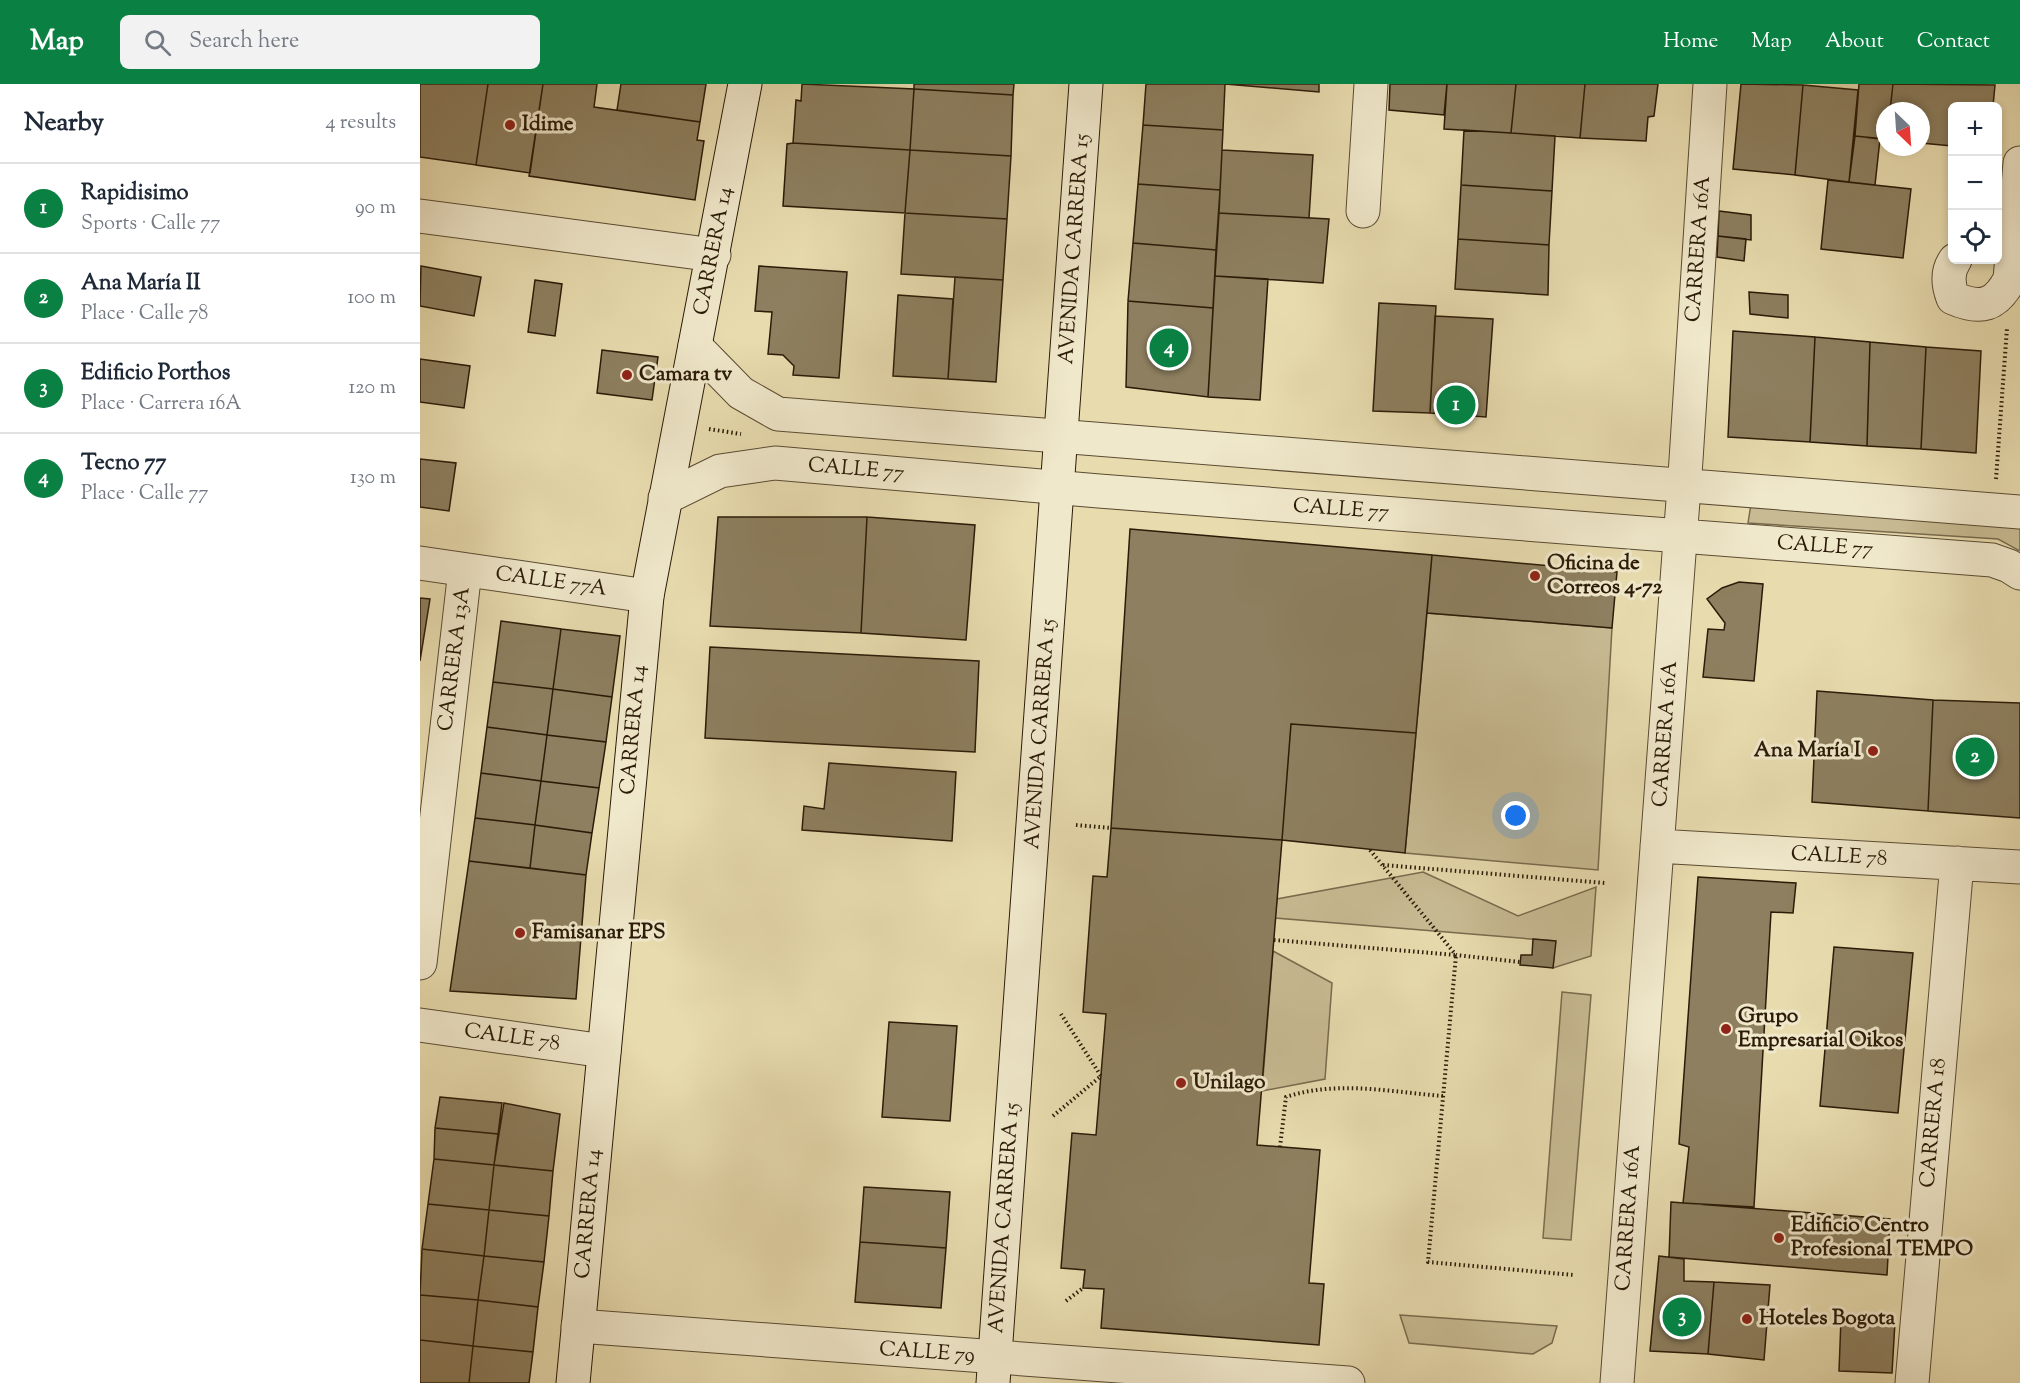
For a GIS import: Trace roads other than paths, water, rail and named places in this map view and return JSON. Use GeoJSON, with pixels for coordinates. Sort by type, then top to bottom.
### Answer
{"type":"FeatureCollection","features":[{"type":"Feature","properties":{"kind":"street","name":"CARRERA 14"},"geometry":{"type":"LineString","coordinates":[[573,1383],[647,596],[745,84]]}},
{"type":"Feature","properties":{"kind":"street","name":"AVENIDA CARRERA 15"},"geometry":{"type":"LineString","coordinates":[[994,1370],[1059,488],[1086,84]]}},
{"type":"Feature","properties":{"kind":"street"},"geometry":{"type":"LineString","coordinates":[[1364,211],[1371,84]]}},
{"type":"Feature","properties":{"kind":"street","name":"CARRERA 16A"},"geometry":{"type":"LineString","coordinates":[[1617,1383],[1681,536],[1710,84]]}},
{"type":"Feature","properties":{"kind":"street"},"geometry":{"type":"LineString","coordinates":[[1952,264],[1949,286],[1953,298],[1970,305],[1987,304],[1999,297],[2010,279],[2007,219],[2020,163]]}},
{"type":"Feature","properties":{"kind":"street"},"geometry":{"type":"LineString","coordinates":[[420,216],[714,255]]}},
{"type":"Feature","properties":{"kind":"street"},"geometry":{"type":"LineString","coordinates":[[695,346],[741,393],[778,414],[2007,511]]}},
{"type":"Feature","properties":{"kind":"street","name":"CALLE 77"},"geometry":{"type":"LineString","coordinates":[[665,498],[720,471],[775,463],[1059,488],[1992,560],[2020,573]]}},
{"type":"Feature","properties":{"kind":"street","name":"CALLE 77A"},"geometry":{"type":"LineString","coordinates":[[420,563],[647,596]]}},
{"type":"Feature","properties":{"kind":"street","name":"CARRERA 13A"},"geometry":{"type":"LineString","coordinates":[[420,963],[465,570]]}},
{"type":"Feature","properties":{"kind":"street","name":"CALLE 78"},"geometry":{"type":"LineString","coordinates":[[1657,846],[2020,867]]}},
{"type":"Feature","properties":{"kind":"street","name":"CARRERA 18"},"geometry":{"type":"LineString","coordinates":[[1912,1383],[1957,863]]}},
{"type":"Feature","properties":{"kind":"street","name":"CALLE 78"},"geometry":{"type":"LineString","coordinates":[[420,1025],[604,1051]]}},
{"type":"Feature","properties":{"kind":"street","name":"CALLE 79"},"geometry":{"type":"LineString","coordinates":[[578,1326],[994,1370],[1331,1382]]}},
{"type":"Feature","properties":{"kind":"place","name":"Idime"},"geometry":{"type":"Point","coordinates":[510,125]}},
{"type":"Feature","properties":{"kind":"place","name":"Tecno 77"},"geometry":{"type":"Point","coordinates":[1169,348]}},
{"type":"Feature","properties":{"kind":"place","name":"Camara tv"},"geometry":{"type":"Point","coordinates":[627,375]}},
{"type":"Feature","properties":{"kind":"place","name":"Rapidisimo"},"geometry":{"type":"Point","coordinates":[1456,405]}},
{"type":"Feature","properties":{"kind":"place","name":"Oficina de Correos 4-72"},"geometry":{"type":"Point","coordinates":[1535,576]}},
{"type":"Feature","properties":{"kind":"place","name":"Ana María I"},"geometry":{"type":"Point","coordinates":[1873,751]}},
{"type":"Feature","properties":{"kind":"place","name":"Ana María II"},"geometry":{"type":"Point","coordinates":[1975,757]}},
{"type":"Feature","properties":{"kind":"place","name":"Famisanar EPS"},"geometry":{"type":"Point","coordinates":[520,933]}},
{"type":"Feature","properties":{"kind":"place","name":"Grupo Empresarial Oikos"},"geometry":{"type":"Point","coordinates":[1726,1029]}},
{"type":"Feature","properties":{"kind":"place","name":"Unilago"},"geometry":{"type":"Point","coordinates":[1181,1083]}},
{"type":"Feature","properties":{"kind":"place","name":"Edificio Centro Profesional TEMPO"},"geometry":{"type":"Point","coordinates":[1779,1238]}},
{"type":"Feature","properties":{"kind":"place","name":"Edificio Porthos"},"geometry":{"type":"Point","coordinates":[1682,1317]}},
{"type":"Feature","properties":{"kind":"place","name":"Hoteles Bogota"},"geometry":{"type":"Point","coordinates":[1747,1319]}}]}
